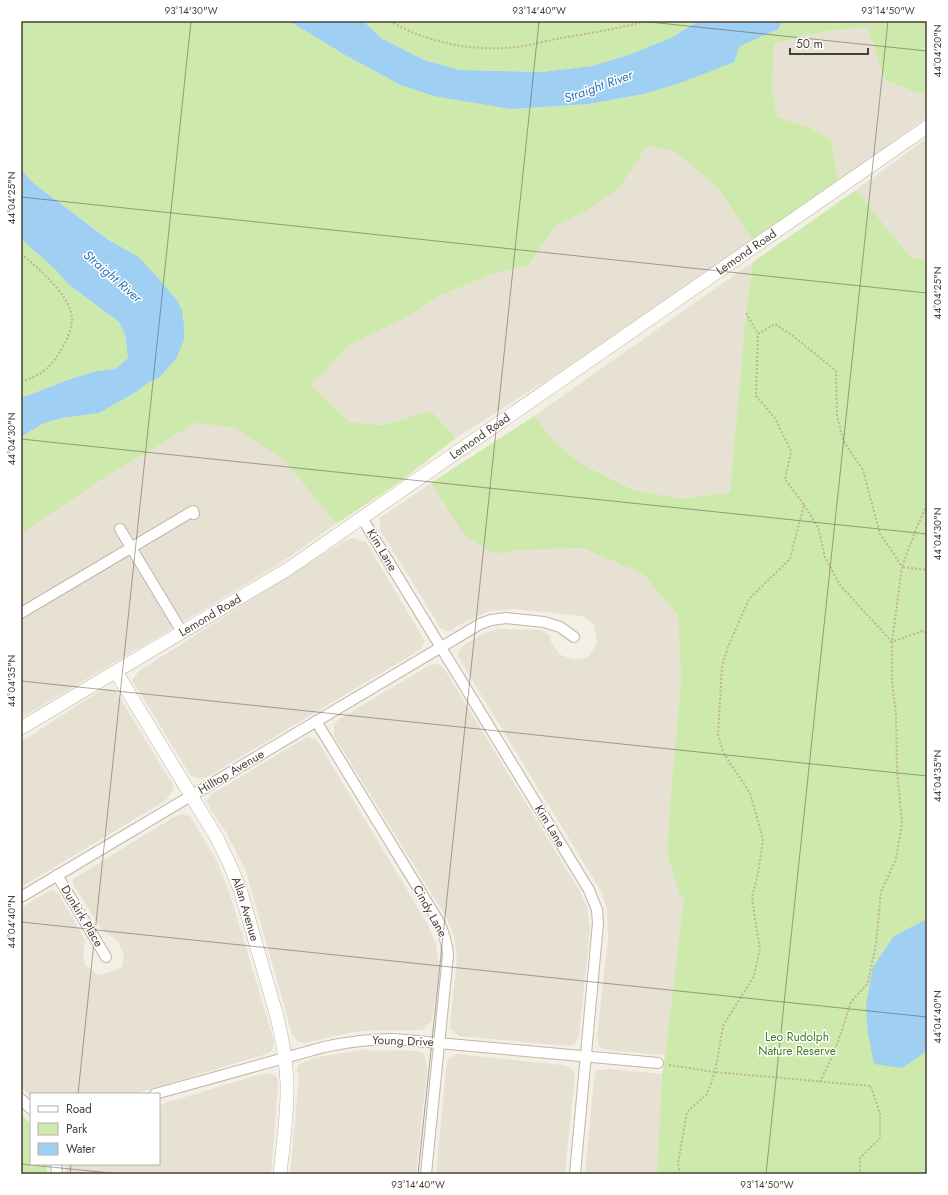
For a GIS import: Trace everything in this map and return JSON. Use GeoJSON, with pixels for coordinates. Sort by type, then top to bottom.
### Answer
{"type":"FeatureCollection","features":[{"type":"Feature","properties":{"kind":"street","name":"Lemond Road"},"geometry":{"type":"LineString","coordinates":[[21,728],[288,569],[927,127]]}},
{"type":"Feature","properties":{"kind":"street"},"geometry":{"type":"LineString","coordinates":[[21,613],[193,511],[194,514]]}},
{"type":"Feature","properties":{"kind":"street","name":"Kim Lane"},"geometry":{"type":"LineString","coordinates":[[362,518],[593,898],[597,910],[598,923],[575,1174]]}},
{"type":"Feature","properties":{"kind":"street"},"geometry":{"type":"LineString","coordinates":[[120,528],[182,632]]}},
{"type":"Feature","properties":{"kind":"street","name":"Hilltop Avenue"},"geometry":{"type":"LineString","coordinates":[[21,897],[480,624],[491,620],[506,618],[544,622],[560,627],[574,637]]}},
{"type":"Feature","properties":{"kind":"street","name":"Allan Avenue"},"geometry":{"type":"LineString","coordinates":[[116,672],[217,838],[240,889],[281,1031],[285,1057],[287,1109],[280,1174]]}},
{"type":"Feature","properties":{"kind":"street","name":"Cindy Lane"},"geometry":{"type":"LineString","coordinates":[[316,721],[444,932],[448,955],[426,1174]]}},
{"type":"Feature","properties":{"kind":"street","name":"Dunkirk Place"},"geometry":{"type":"LineString","coordinates":[[57,875],[106,957]]}},
{"type":"Feature","properties":{"kind":"street","name":"Young Drive"},"geometry":{"type":"LineString","coordinates":[[159,1093],[330,1045],[369,1039],[394,1039],[658,1064]]}},
{"type":"Feature","properties":{"kind":"street"},"geometry":{"type":"LineString","coordinates":[[21,1099],[30,1108]]}},
{"type":"Feature","properties":{"kind":"path"},"geometry":{"type":"LineString","coordinates":[[390,21],[403,28],[440,41],[491,49],[523,46],[593,33],[646,21]]}},
{"type":"Feature","properties":{"kind":"path"},"geometry":{"type":"LineString","coordinates":[[21,254],[44,273],[60,291],[69,308],[72,321],[68,337],[58,357],[40,373],[21,382]]}},
{"type":"Feature","properties":{"kind":"path"},"geometry":{"type":"LineString","coordinates":[[746,313],[758,334],[756,396],[775,418],[790,451],[785,479],[818,527],[825,557],[840,585],[892,642]]}},
{"type":"Feature","properties":{"kind":"path"},"geometry":{"type":"LineString","coordinates":[[758,334],[774,324],[793,336],[836,372],[837,416],[844,442],[863,470],[880,534],[902,567]]}},
{"type":"Feature","properties":{"kind":"path"},"geometry":{"type":"LineString","coordinates":[[680,1174],[678,1163],[687,1112],[707,1094],[715,1072],[723,1026],[754,976],[760,949],[752,897],[759,869],[763,839],[750,793],[724,754],[718,735],[722,666],[728,647],[749,599],[790,559],[804,505]]}},
{"type":"Feature","properties":{"kind":"path"},"geometry":{"type":"LineString","coordinates":[[820,1082],[832,1057],[851,1002],[868,983],[876,944],[881,892],[896,859],[902,823],[897,771],[896,715],[892,681],[892,642],[902,567],[916,529],[927,505]]}},
{"type":"Feature","properties":{"kind":"path"},"geometry":{"type":"LineString","coordinates":[[902,567],[927,570]]}},
{"type":"Feature","properties":{"kind":"path"},"geometry":{"type":"LineString","coordinates":[[892,642],[922,632],[927,633]]}},
{"type":"Feature","properties":{"kind":"path"},"geometry":{"type":"LineString","coordinates":[[669,1065],[715,1072],[871,1086],[880,1114],[880,1138],[860,1158],[860,1174]]}},
{"type":"Feature","properties":{"kind":"shaded area"},"geometry":{"type":"Polygon","coordinates":[[[867,27],[885,80],[917,93],[927,95],[927,117],[838,182],[831,139],[805,126],[777,117],[772,87],[774,45],[801,36],[828,31],[867,27]]]}},
{"type":"Feature","properties":{"kind":"shaded area"},"geometry":{"type":"Polygon","coordinates":[[[927,138],[927,258],[912,259],[856,190],[927,138]]]}},
{"type":"Feature","properties":{"kind":"shaded area"},"geometry":{"type":"Polygon","coordinates":[[[647,146],[674,151],[718,188],[752,240],[558,373],[456,438],[430,411],[381,425],[349,422],[310,384],[323,374],[348,346],[407,317],[437,297],[495,273],[528,266],[555,226],[586,211],[619,189],[647,146]]]}},
{"type":"Feature","properties":{"kind":"shaded area"},"geometry":{"type":"Polygon","coordinates":[[[753,262],[746,313],[730,492],[683,499],[635,490],[580,463],[555,442],[534,416],[753,262]]]}},
{"type":"Feature","properties":{"kind":"shaded area"},"geometry":{"type":"Polygon","coordinates":[[[195,423],[235,428],[284,460],[336,524],[279,564],[21,718],[21,534],[104,478],[195,423]]]}},
{"type":"Feature","properties":{"kind":"shaded area"},"geometry":{"type":"Polygon","coordinates":[[[431,483],[447,508],[495,554],[522,550],[582,548],[643,574],[678,615],[681,680],[667,853],[684,897],[665,1055],[606,1050],[599,1046],[597,1037],[608,939],[607,909],[601,891],[458,657],[459,651],[464,645],[483,634],[497,629],[542,630],[550,636],[551,642],[559,654],[573,660],[588,657],[597,644],[594,625],[583,616],[514,609],[490,611],[457,626],[451,631],[445,631],[440,627],[380,530],[380,518],[431,483]]]}},
{"type":"Feature","properties":{"kind":"shaded area"},"geometry":{"type":"Polygon","coordinates":[[[353,538],[366,542],[425,641],[420,650],[207,777],[201,779],[191,776],[132,680],[139,671],[341,543],[353,538]]]}},
{"type":"Feature","properties":{"kind":"shaded area"},"geometry":{"type":"Polygon","coordinates":[[[439,664],[445,670],[578,888],[587,907],[590,930],[579,1035],[575,1044],[567,1046],[459,1036],[450,1029],[457,960],[454,936],[446,917],[334,736],[334,724],[341,718],[430,665],[439,664]]]}},
{"type":"Feature","properties":{"kind":"shaded area"},"geometry":{"type":"Polygon","coordinates":[[[103,689],[116,691],[173,784],[173,791],[165,801],[21,887],[21,742],[103,689]]]}},
{"type":"Feature","properties":{"kind":"shaded area"},"geometry":{"type":"Polygon","coordinates":[[[307,737],[317,740],[427,923],[436,944],[439,968],[432,1021],[422,1030],[374,1030],[353,1032],[305,1043],[298,1042],[292,1034],[246,871],[226,832],[207,802],[210,795],[307,737]]]}},
{"type":"Feature","properties":{"kind":"shaded area"},"geometry":{"type":"Polygon","coordinates":[[[182,814],[190,816],[217,861],[231,898],[274,1041],[272,1051],[137,1093],[30,1093],[30,1096],[21,1087],[21,908],[52,890],[58,893],[85,940],[83,954],[85,965],[98,975],[111,972],[122,967],[124,956],[119,943],[110,935],[103,932],[73,884],[73,879],[174,817],[182,814]]]}},
{"type":"Feature","properties":{"kind":"shaded area"},"geometry":{"type":"Polygon","coordinates":[[[360,1050],[415,1051],[424,1053],[427,1069],[416,1174],[290,1174],[299,1078],[297,1070],[299,1064],[314,1058],[360,1050]]]}},
{"type":"Feature","properties":{"kind":"shaded area"},"geometry":{"type":"Polygon","coordinates":[[[456,1054],[570,1067],[575,1075],[565,1174],[436,1174],[446,1070],[448,1060],[456,1054]]]}},
{"type":"Feature","properties":{"kind":"shaded area"},"geometry":{"type":"Polygon","coordinates":[[[609,1069],[662,1074],[657,1174],[585,1174],[596,1071],[609,1069]]]}},
{"type":"Feature","properties":{"kind":"shaded area"},"geometry":{"type":"Polygon","coordinates":[[[270,1073],[277,1077],[278,1086],[271,1174],[66,1174],[65,1165],[160,1165],[160,1105],[261,1074],[270,1073]]]}},
{"type":"Feature","properties":{"kind":"green space"},"geometry":{"type":"Polygon","coordinates":[[[21,21],[289,21],[345,55],[367,66],[512,109],[590,104],[644,94],[740,46],[779,29],[782,21],[927,21],[927,95],[917,93],[885,80],[867,27],[828,31],[801,36],[774,45],[772,87],[777,117],[805,126],[831,139],[838,180],[752,240],[718,188],[674,151],[647,146],[619,189],[586,211],[555,226],[528,266],[495,273],[437,297],[407,317],[348,346],[323,374],[310,384],[349,422],[381,425],[431,411],[456,438],[401,481],[336,524],[284,460],[235,428],[195,423],[104,478],[21,534],[21,437],[42,424],[62,418],[99,413],[136,392],[149,382],[160,377],[176,359],[159,279],[139,257],[107,239],[42,190],[30,180],[21,169],[21,21]]]}},
{"type":"Feature","properties":{"kind":"green space"},"geometry":{"type":"Polygon","coordinates":[[[363,21],[698,21],[673,37],[631,54],[592,66],[542,72],[460,70],[424,60],[381,38],[363,21]]]}},
{"type":"Feature","properties":{"kind":"green space","name":"Leo Rudolph Nature Reserve"},"geometry":{"type":"Polygon","coordinates":[[[856,190],[912,259],[927,258],[927,1174],[657,1174],[662,1074],[684,897],[680,895],[667,853],[681,680],[678,615],[643,574],[582,548],[522,550],[495,554],[465,536],[431,483],[534,416],[555,442],[580,463],[634,490],[683,499],[730,492],[746,313],[753,262],[856,190]]]}},
{"type":"Feature","properties":{"kind":"green space"},"geometry":{"type":"Polygon","coordinates":[[[21,239],[55,269],[68,284],[119,322],[125,335],[128,358],[115,369],[98,371],[73,378],[21,398],[21,239]]]}},
{"type":"Feature","properties":{"kind":"green space"},"geometry":{"type":"Polygon","coordinates":[[[21,1113],[30,1124],[30,1165],[46,1165],[48,1174],[21,1174],[21,1113]]]}},
{"type":"Feature","properties":{"kind":"water","name":"Straight River"},"geometry":{"type":"Polygon","coordinates":[[[289,21],[363,21],[381,38],[424,60],[460,70],[542,72],[592,66],[631,54],[673,37],[698,21],[782,21],[779,29],[740,46],[734,62],[680,83],[644,94],[589,104],[512,109],[434,96],[401,85],[345,55],[289,21]]]}},
{"type":"Feature","properties":{"kind":"water","name":"Straight River"},"geometry":{"type":"Polygon","coordinates":[[[21,169],[30,180],[42,190],[107,239],[139,257],[176,299],[182,310],[184,340],[176,359],[160,377],[149,382],[136,392],[99,413],[62,418],[42,424],[21,437],[21,398],[73,378],[98,371],[115,369],[128,358],[125,335],[119,322],[68,284],[55,269],[21,239],[21,169]]]}},
{"type":"Feature","properties":{"kind":"water"},"geometry":{"type":"Polygon","coordinates":[[[927,919],[927,1051],[902,1068],[874,1064],[868,1034],[866,1005],[873,967],[894,936],[927,919]]]}}]}
